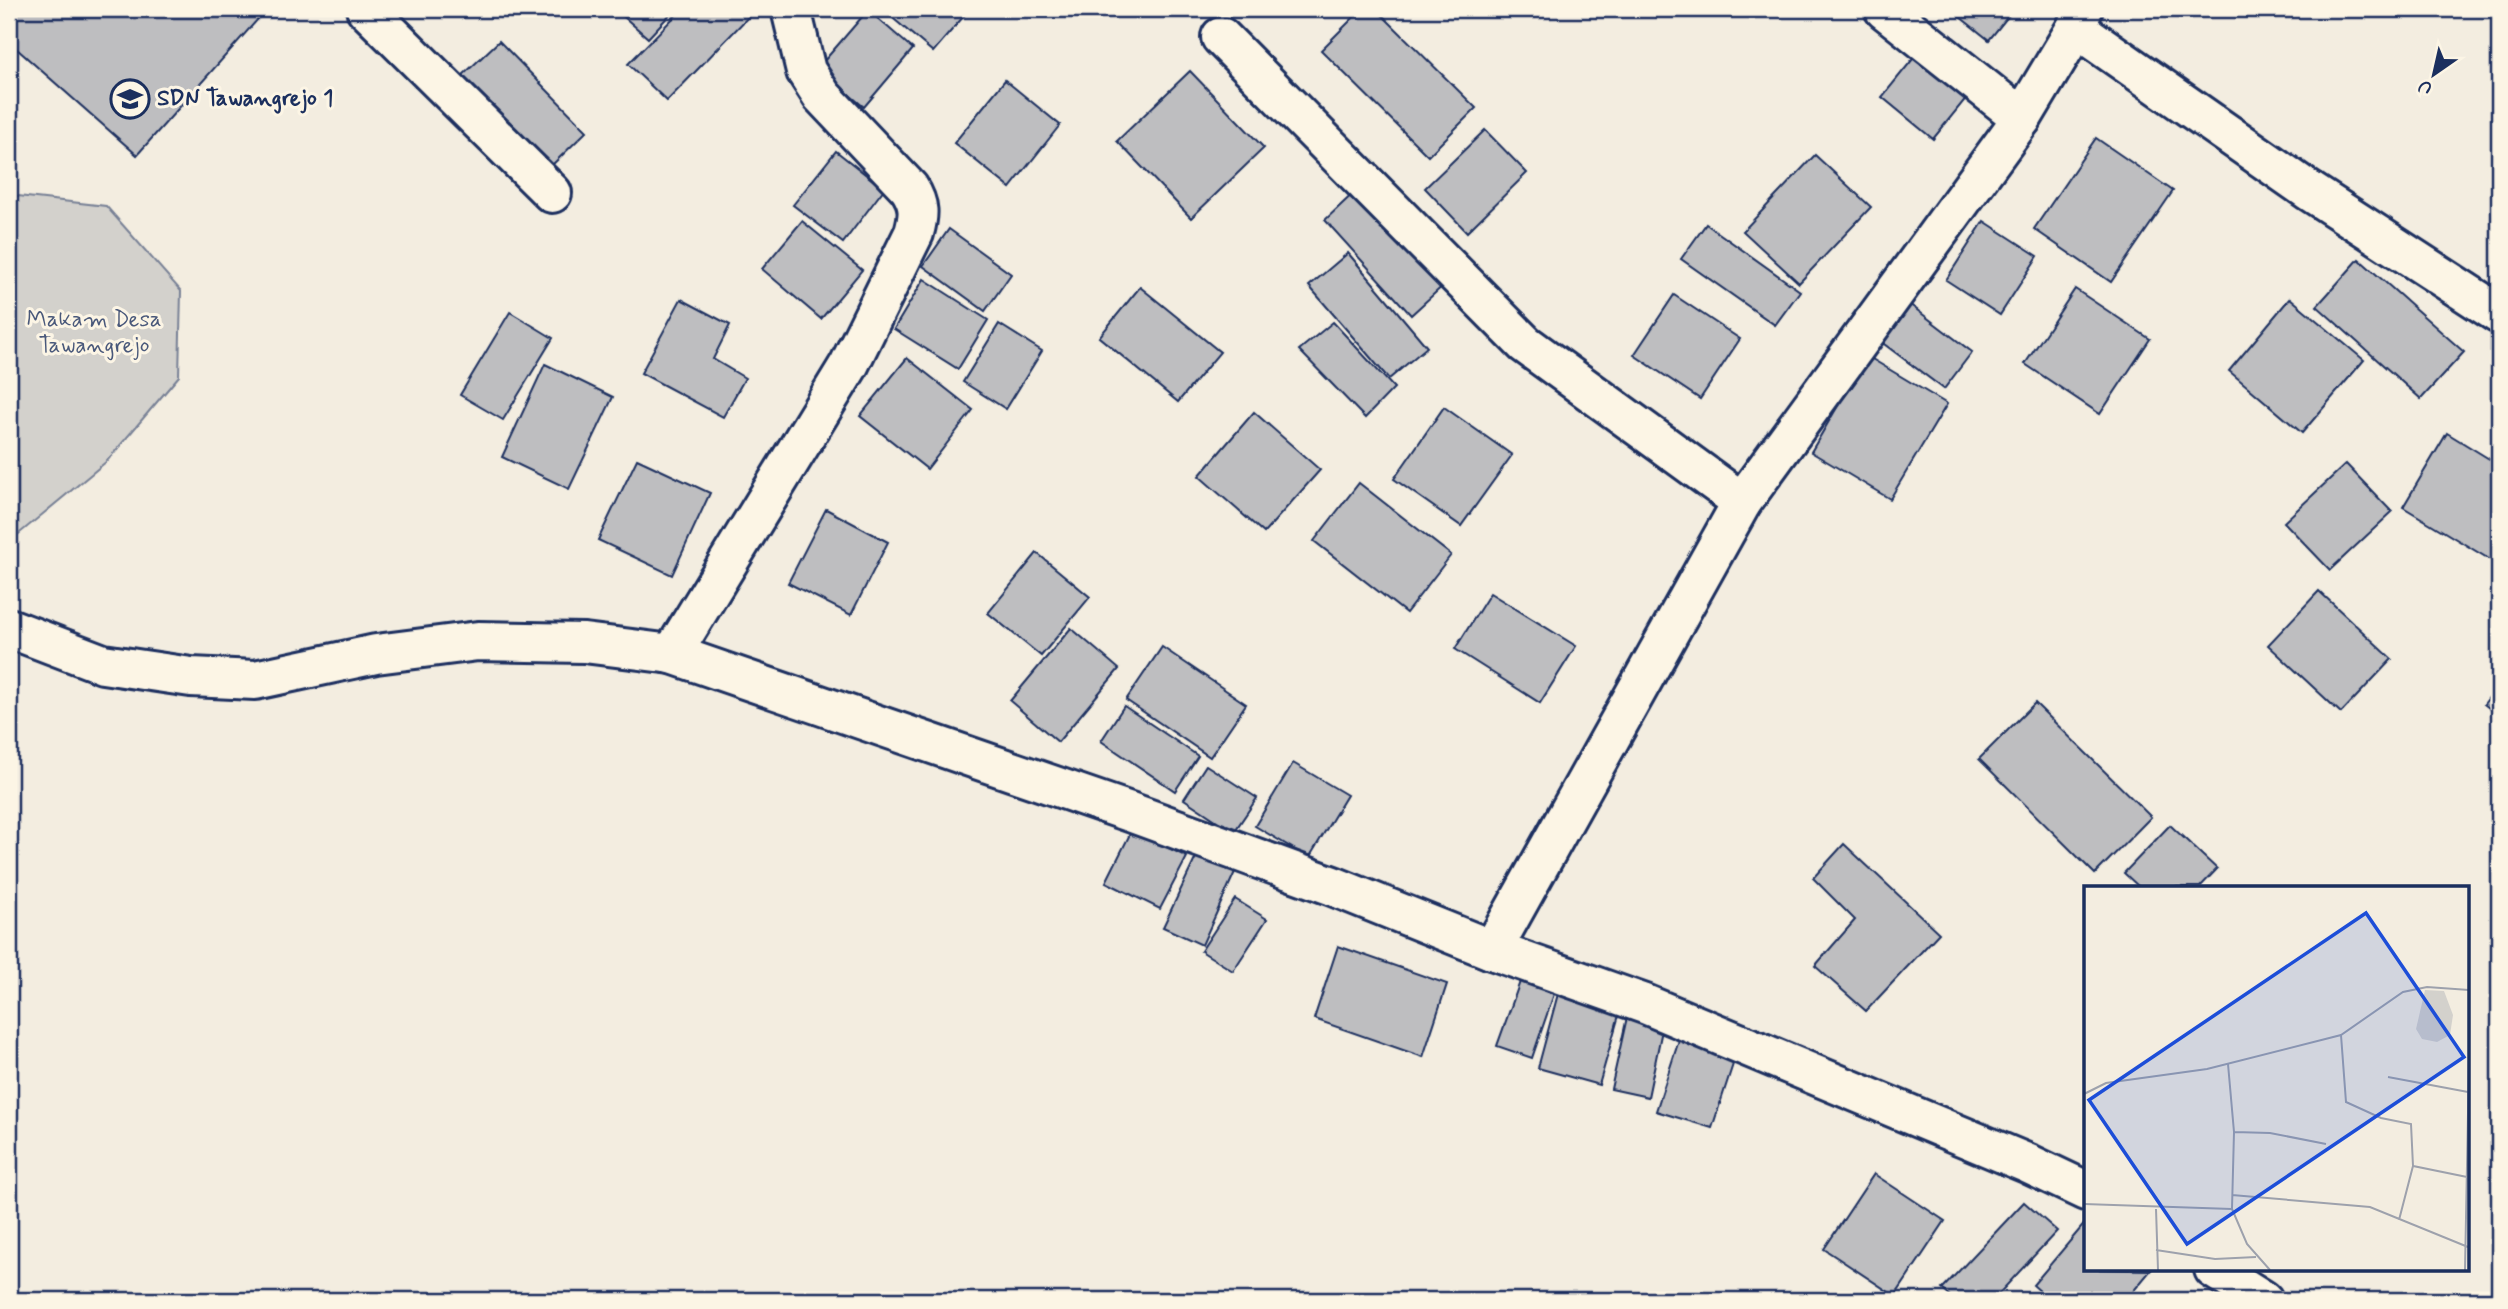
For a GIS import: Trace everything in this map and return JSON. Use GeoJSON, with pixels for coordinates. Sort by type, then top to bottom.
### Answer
{"type":"FeatureCollection","features":[{"type":"Feature","properties":{"kind":"street"},"geometry":{"type":"LineString","coordinates":[[366,9],[552,193]]}},
{"type":"Feature","properties":{"kind":"street"},"geometry":{"type":"LineString","coordinates":[[672,654],[849,365],[914,233],[920,214],[917,200],[909,188],[822,96],[806,71],[791,9]]}},
{"type":"Feature","properties":{"kind":"street"},"geometry":{"type":"LineString","coordinates":[[1884,9],[2022,117]]}},
{"type":"Feature","properties":{"kind":"street"},"geometry":{"type":"LineString","coordinates":[[1492,950],[1742,502],[2022,117],[2079,19],[2308,190],[2499,314]]}},
{"type":"Feature","properties":{"kind":"street"},"geometry":{"type":"LineString","coordinates":[[1221,37],[1525,344],[1742,502]]}},
{"type":"Feature","properties":{"kind":"street"},"geometry":{"type":"LineString","coordinates":[[9,628],[103,664],[191,677],[255,680],[376,654],[478,641],[584,643],[672,654],[1130,812],[1333,886],[1492,950],[1645,1004],[2029,1164],[2084,1190]]}},
{"type":"Feature","properties":{"kind":"street"},"geometry":{"type":"LineString","coordinates":[[2216,1270],[2263,1300]]}},
{"type":"Feature","properties":{"kind":"green space","name":"Makam Desa Tawangrejo"},"geometry":{"type":"Polygon","coordinates":[[[9,195],[106,206],[181,291],[179,376],[107,461],[9,542],[9,195]]]}},
{"type":"Feature","properties":{"kind":"building","name":"SDN Tawangrejo 1"},"geometry":{"type":"Polygon","coordinates":[[[9,9],[267,9],[137,155],[9,42],[9,9]]]}},
{"type":"Feature","properties":{"kind":"building"},"geometry":{"type":"Polygon","coordinates":[[[615,9],[675,9],[648,38],[615,9]]]}},
{"type":"Feature","properties":{"kind":"building"},"geometry":{"type":"Polygon","coordinates":[[[682,9],[755,10],[667,101],[628,64],[682,9]]]}},
{"type":"Feature","properties":{"kind":"building"},"geometry":{"type":"Polygon","coordinates":[[[882,9],[970,9],[933,52],[882,9]]]}},
{"type":"Feature","properties":{"kind":"building"},"geometry":{"type":"Polygon","coordinates":[[[1362,9],[1376,9],[1476,108],[1428,156],[1321,50],[1362,9]]]}},
{"type":"Feature","properties":{"kind":"building"},"geometry":{"type":"Polygon","coordinates":[[[1950,9],[2014,9],[1989,40],[1950,9]]]}},
{"type":"Feature","properties":{"kind":"building"},"geometry":{"type":"Polygon","coordinates":[[[868,10],[913,49],[864,107],[818,68],[868,10]]]}},
{"type":"Feature","properties":{"kind":"building"},"geometry":{"type":"Polygon","coordinates":[[[499,41],[587,131],[550,167],[462,76],[499,41]]]}},
{"type":"Feature","properties":{"kind":"building"},"geometry":{"type":"Polygon","coordinates":[[[1921,49],[1972,91],[1933,139],[1882,97],[1921,49]]]}},
{"type":"Feature","properties":{"kind":"building"},"geometry":{"type":"Polygon","coordinates":[[[1190,71],[1264,148],[1191,218],[1117,141],[1190,71]]]}},
{"type":"Feature","properties":{"kind":"building"},"geometry":{"type":"Polygon","coordinates":[[[1005,80],[1060,125],[1010,188],[954,143],[1005,80]]]}},
{"type":"Feature","properties":{"kind":"building"},"geometry":{"type":"Polygon","coordinates":[[[1485,130],[1527,173],[1467,232],[1425,188],[1485,130]]]}},
{"type":"Feature","properties":{"kind":"building"},"geometry":{"type":"Polygon","coordinates":[[[2096,138],[2173,191],[2111,282],[2034,229],[2096,138]]]}},
{"type":"Feature","properties":{"kind":"building"},"geometry":{"type":"Polygon","coordinates":[[[836,151],[884,189],[843,243],[793,205],[836,151]]]}},
{"type":"Feature","properties":{"kind":"building"},"geometry":{"type":"Polygon","coordinates":[[[1815,155],[1871,207],[1799,283],[1743,231],[1815,155]]]}},
{"type":"Feature","properties":{"kind":"building"},"geometry":{"type":"Polygon","coordinates":[[[1359,188],[1446,283],[1411,315],[1325,220],[1359,188]]]}},
{"type":"Feature","properties":{"kind":"building"},"geometry":{"type":"Polygon","coordinates":[[[802,221],[862,270],[821,319],[762,269],[802,221]]]}},
{"type":"Feature","properties":{"kind":"building"},"geometry":{"type":"Polygon","coordinates":[[[1984,221],[2038,256],[2000,315],[1946,280],[1984,221]]]}},
{"type":"Feature","properties":{"kind":"building"},"geometry":{"type":"Polygon","coordinates":[[[1706,224],[1800,291],[1775,325],[1681,259],[1706,224]]]}},
{"type":"Feature","properties":{"kind":"building"},"geometry":{"type":"Polygon","coordinates":[[[949,229],[1011,274],[985,311],[923,266],[949,229]]]}},
{"type":"Feature","properties":{"kind":"building"},"geometry":{"type":"Polygon","coordinates":[[[1348,253],[1427,347],[1389,379],[1309,286],[1348,253]]]}},
{"type":"Feature","properties":{"kind":"building"},"geometry":{"type":"Polygon","coordinates":[[[2359,259],[2464,352],[2421,399],[2317,306],[2359,259]]]}},
{"type":"Feature","properties":{"kind":"building"},"geometry":{"type":"Polygon","coordinates":[[[924,279],[988,320],[958,369],[894,329],[924,279]]]}},
{"type":"Feature","properties":{"kind":"building"},"geometry":{"type":"Polygon","coordinates":[[[1140,287],[1220,352],[1178,402],[1099,337],[1140,287]]]}},
{"type":"Feature","properties":{"kind":"building"},"geometry":{"type":"Polygon","coordinates":[[[2075,289],[2150,339],[2100,414],[2025,364],[2075,289]]]}},
{"type":"Feature","properties":{"kind":"building"},"geometry":{"type":"Polygon","coordinates":[[[1674,295],[1740,339],[1700,399],[1634,355],[1674,295]]]}},
{"type":"Feature","properties":{"kind":"building"},"geometry":{"type":"Polygon","coordinates":[[[1900,297],[1972,352],[1944,389],[1872,335],[1900,297]]]}},
{"type":"Feature","properties":{"kind":"building"},"geometry":{"type":"Polygon","coordinates":[[[2290,298],[2364,360],[2302,433],[2229,371],[2290,298]]]}},
{"type":"Feature","properties":{"kind":"building"},"geometry":{"type":"Polygon","coordinates":[[[681,299],[730,325],[713,359],[745,378],[723,417],[641,373],[681,299]]]}},
{"type":"Feature","properties":{"kind":"building"},"geometry":{"type":"Polygon","coordinates":[[[510,312],[553,338],[503,420],[460,395],[510,312]]]}},
{"type":"Feature","properties":{"kind":"building"},"geometry":{"type":"Polygon","coordinates":[[[1333,322],[1394,388],[1365,418],[1299,350],[1333,322]]]}},
{"type":"Feature","properties":{"kind":"building"},"geometry":{"type":"Polygon","coordinates":[[[999,324],[1042,351],[1006,409],[963,382],[999,324]]]}},
{"type":"Feature","properties":{"kind":"building"},"geometry":{"type":"Polygon","coordinates":[[[1867,356],[1947,404],[1890,499],[1811,452],[1867,356]]]}},
{"type":"Feature","properties":{"kind":"building"},"geometry":{"type":"Polygon","coordinates":[[[907,358],[973,410],[927,469],[860,416],[907,358]]]}},
{"type":"Feature","properties":{"kind":"building"},"geometry":{"type":"Polygon","coordinates":[[[545,364],[613,397],[569,489],[502,457],[545,364]]]}},
{"type":"Feature","properties":{"kind":"building"},"geometry":{"type":"Polygon","coordinates":[[[1444,407],[1512,455],[1461,526],[1394,479],[1444,407]]]}},
{"type":"Feature","properties":{"kind":"building"},"geometry":{"type":"Polygon","coordinates":[[[1254,412],[1320,470],[1264,533],[1199,476],[1254,412]]]}},
{"type":"Feature","properties":{"kind":"building"},"geometry":{"type":"Polygon","coordinates":[[[2447,433],[2499,465],[2499,565],[2403,507],[2447,433]]]}},
{"type":"Feature","properties":{"kind":"building"},"geometry":{"type":"Polygon","coordinates":[[[637,459],[710,493],[672,575],[598,540],[637,459]]]}},
{"type":"Feature","properties":{"kind":"building"},"geometry":{"type":"Polygon","coordinates":[[[2346,464],[2392,512],[2330,570],[2284,522],[2346,464]]]}},
{"type":"Feature","properties":{"kind":"building"},"geometry":{"type":"Polygon","coordinates":[[[1359,483],[1451,555],[1406,613],[1314,541],[1359,483]]]}},
{"type":"Feature","properties":{"kind":"building"},"geometry":{"type":"Polygon","coordinates":[[[826,509],[888,542],[851,615],[788,583],[826,509]]]}},
{"type":"Feature","properties":{"kind":"building"},"geometry":{"type":"Polygon","coordinates":[[[1037,553],[1090,597],[1041,656],[988,613],[1037,553]]]}},
{"type":"Feature","properties":{"kind":"building"},"geometry":{"type":"Polygon","coordinates":[[[2319,591],[2392,659],[2341,713],[2268,645],[2319,591]]]}},
{"type":"Feature","properties":{"kind":"building"},"geometry":{"type":"Polygon","coordinates":[[[1490,593],[1576,646],[1540,703],[1455,649],[1490,593]]]}},
{"type":"Feature","properties":{"kind":"building"},"geometry":{"type":"Polygon","coordinates":[[[1071,628],[1119,669],[1058,742],[1010,701],[1071,628]]]}},
{"type":"Feature","properties":{"kind":"building"},"geometry":{"type":"Polygon","coordinates":[[[1162,647],[1246,704],[1210,757],[1126,700],[1162,647]]]}},
{"type":"Feature","properties":{"kind":"building"},"geometry":{"type":"Polygon","coordinates":[[[2499,684],[2499,716],[2484,704],[2499,684]]]}},
{"type":"Feature","properties":{"kind":"building"},"geometry":{"type":"Polygon","coordinates":[[[2035,703],[2151,817],[2095,874],[1979,759],[2035,703]]]}},
{"type":"Feature","properties":{"kind":"building"},"geometry":{"type":"Polygon","coordinates":[[[1124,706],[1198,756],[1175,791],[1101,741],[1124,706]]]}},
{"type":"Feature","properties":{"kind":"building"},"geometry":{"type":"Polygon","coordinates":[[[1293,763],[1347,795],[1309,858],[1255,826],[1293,763]]]}},
{"type":"Feature","properties":{"kind":"building"},"geometry":{"type":"Polygon","coordinates":[[[1206,765],[1257,798],[1234,832],[1184,799],[1206,765]]]}},
{"type":"Feature","properties":{"kind":"building"},"geometry":{"type":"Polygon","coordinates":[[[2170,825],[2217,869],[2201,886],[2138,886],[2124,873],[2170,825]]]}},
{"type":"Feature","properties":{"kind":"building"},"geometry":{"type":"Polygon","coordinates":[[[1132,830],[1187,857],[1160,909],[1106,882],[1132,830]]]}},
{"type":"Feature","properties":{"kind":"building"},"geometry":{"type":"Polygon","coordinates":[[[1844,844],[1939,933],[1866,1011],[1815,966],[1855,920],[1813,878],[1844,844]]]}},
{"type":"Feature","properties":{"kind":"building"},"geometry":{"type":"Polygon","coordinates":[[[1197,855],[1235,872],[1202,945],[1163,927],[1197,855]]]}},
{"type":"Feature","properties":{"kind":"building"},"geometry":{"type":"Polygon","coordinates":[[[1235,899],[1267,919],[1233,971],[1201,951],[1235,899]]]}},
{"type":"Feature","properties":{"kind":"building"},"geometry":{"type":"Polygon","coordinates":[[[1338,946],[1447,984],[1423,1057],[1314,1019],[1338,946]]]}},
{"type":"Feature","properties":{"kind":"building"},"geometry":{"type":"Polygon","coordinates":[[[1522,976],[1556,988],[1532,1058],[1497,1046],[1522,976]]]}},
{"type":"Feature","properties":{"kind":"building"},"geometry":{"type":"Polygon","coordinates":[[[1559,990],[1621,1008],[1599,1085],[1538,1068],[1559,990]]]}},
{"type":"Feature","properties":{"kind":"building"},"geometry":{"type":"Polygon","coordinates":[[[1627,1017],[1663,1025],[1648,1097],[1611,1089],[1627,1017]]]}},
{"type":"Feature","properties":{"kind":"building"},"geometry":{"type":"Polygon","coordinates":[[[1680,1037],[1736,1055],[1712,1128],[1656,1111],[1680,1037]]]}},
{"type":"Feature","properties":{"kind":"building"},"geometry":{"type":"Polygon","coordinates":[[[1874,1174],[1945,1221],[1895,1296],[1824,1249],[1874,1174]]]}},
{"type":"Feature","properties":{"kind":"building"},"geometry":{"type":"Polygon","coordinates":[[[2024,1202],[2057,1231],[1993,1300],[1954,1300],[1942,1289],[2024,1202]]]}},
{"type":"Feature","properties":{"kind":"building"},"geometry":{"type":"Polygon","coordinates":[[[2084,1224],[2084,1270],[2151,1270],[2126,1300],[2050,1300],[2033,1285],[2084,1224]]]}},
{"type":"Feature","properties":{"kind":"place","name":"SDN Tawangrejo 1"},"geometry":{"type":"Point","coordinates":[130,99]}}]}
